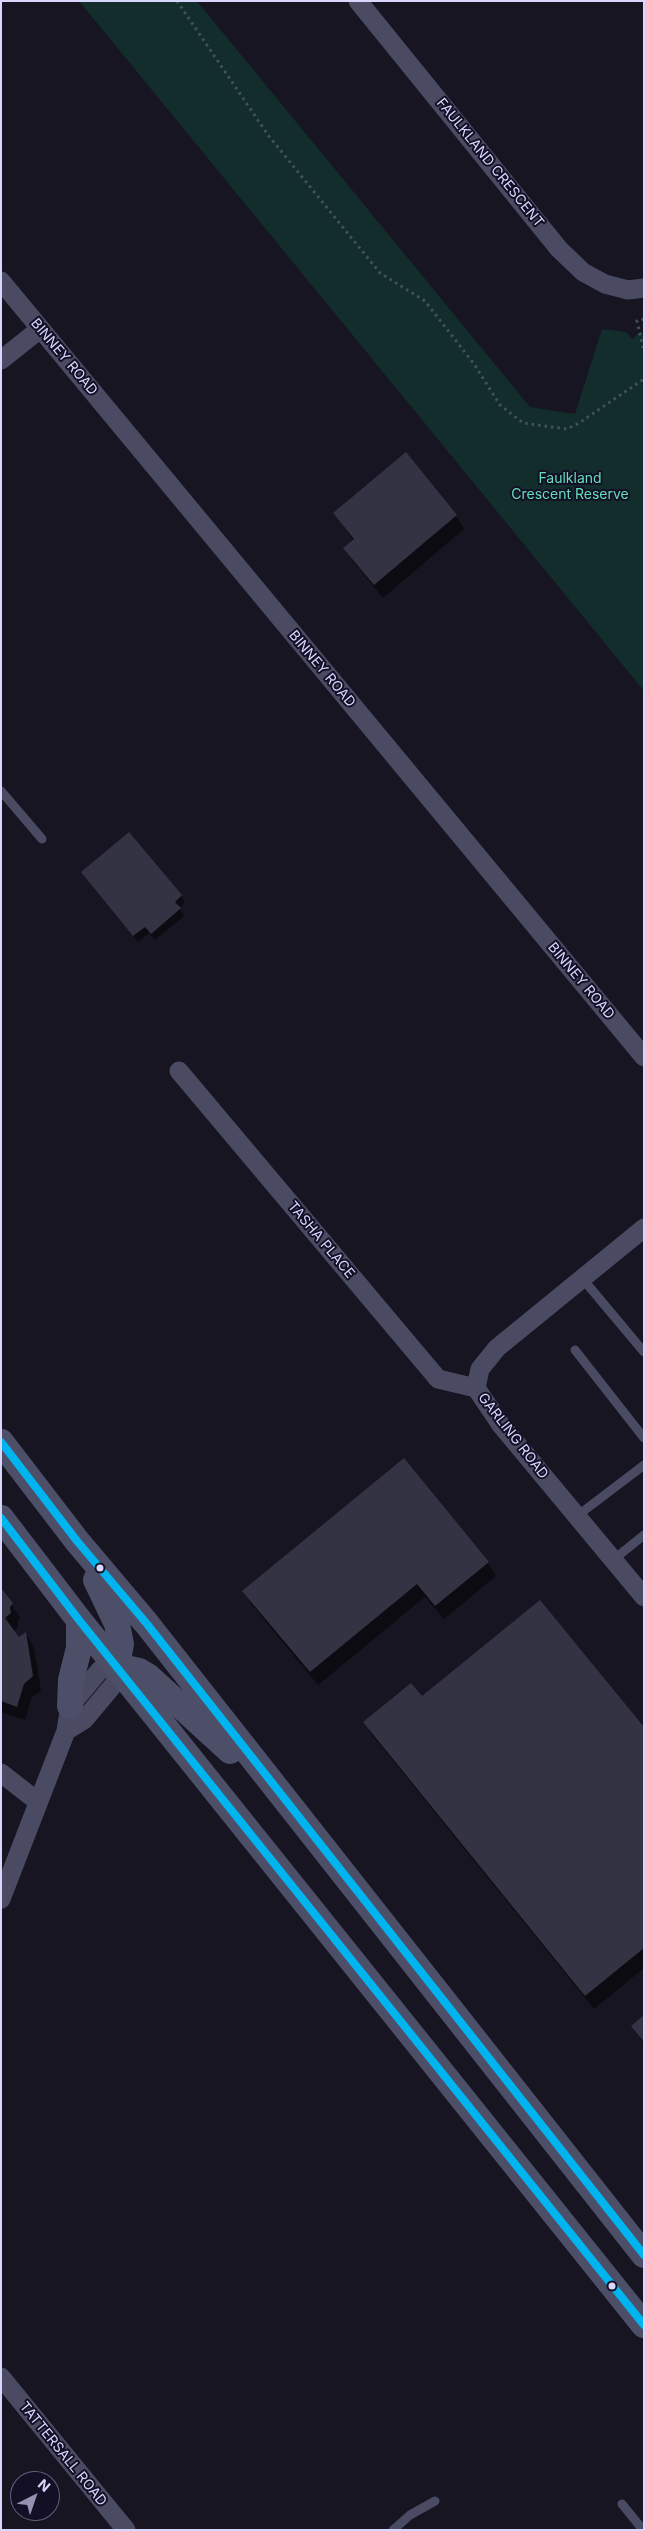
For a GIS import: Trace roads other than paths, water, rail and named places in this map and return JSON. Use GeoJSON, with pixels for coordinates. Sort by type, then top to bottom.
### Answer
{"type":"FeatureCollection","features":[{"type":"Feature","properties":{"kind":"main road"},"geometry":{"type":"LineString","coordinates":[[1,1442],[76,1541],[147,1624],[644,2255]]}},
{"type":"Feature","properties":{"kind":"main road"},"geometry":{"type":"LineString","coordinates":[[1,1518],[79,1620],[644,2325]]}},
{"type":"Feature","properties":{"kind":"main road"},"geometry":{"type":"LineString","coordinates":[[76,1541],[117,1624],[121,1644],[117,1666]]}},
{"type":"Feature","properties":{"kind":"main road"},"geometry":{"type":"LineString","coordinates":[[68,1719],[71,1680],[79,1648],[79,1620]]}},
{"type":"Feature","properties":{"kind":"main road"},"geometry":{"type":"LineString","coordinates":[[117,1666],[139,1671],[149,1677],[292,1808]]}},
{"type":"Feature","properties":{"kind":"main road"},"geometry":{"type":"LineString","coordinates":[[618,2222],[644,2247]]}},
{"type":"Feature","properties":{"kind":"street","name":"FAULKLAND CRESCENT"},"geometry":{"type":"LineString","coordinates":[[358,1],[559,249],[583,272],[605,284],[628,290],[644,288]]}},
{"type":"Feature","properties":{"kind":"street","name":"BINNEY ROAD"},"geometry":{"type":"LineString","coordinates":[[1,281],[644,1057]]}},
{"type":"Feature","properties":{"kind":"street"},"geometry":{"type":"LineString","coordinates":[[1,360],[40,328]]}},
{"type":"Feature","properties":{"kind":"street","name":"TASHA PLACE"},"geometry":{"type":"LineString","coordinates":[[179,1071],[438,1379],[476,1388]]}},
{"type":"Feature","properties":{"kind":"street","name":"GARLING ROAD"},"geometry":{"type":"LineString","coordinates":[[644,1228],[497,1348],[480,1369],[476,1388],[501,1425],[644,1597]]}},
{"type":"Feature","properties":{"kind":"street"},"geometry":{"type":"LineString","coordinates":[[2,1897],[68,1719],[100,1670],[117,1666],[115,1683],[84,1720],[68,1719]]}},
{"type":"Feature","properties":{"kind":"street"},"geometry":{"type":"LineString","coordinates":[[1,1773],[38,1801]]}},
{"type":"Feature","properties":{"kind":"street","name":"TATTERSALL ROAD"},"geometry":{"type":"LineString","coordinates":[[1,2377],[126,2530]]}},
{"type":"Feature","properties":{"kind":"lane"},"geometry":{"type":"LineString","coordinates":[[1,791],[42,839]]}},
{"type":"Feature","properties":{"kind":"lane"},"geometry":{"type":"LineString","coordinates":[[582,1278],[644,1352]]}},
{"type":"Feature","properties":{"kind":"lane"},"geometry":{"type":"LineString","coordinates":[[575,1350],[644,1438]]}},
{"type":"Feature","properties":{"kind":"lane"},"geometry":{"type":"LineString","coordinates":[[577,1516],[644,1465]]}},
{"type":"Feature","properties":{"kind":"lane"},"geometry":{"type":"LineString","coordinates":[[613,1560],[644,1535]]}},
{"type":"Feature","properties":{"kind":"lane"},"geometry":{"type":"LineString","coordinates":[[393,2530],[410,2515],[435,2500]]}},
{"type":"Feature","properties":{"kind":"lane"},"geometry":{"type":"LineString","coordinates":[[622,2504],[643,2530]]}},
{"type":"Feature","properties":{"kind":"park label","name":"Faulkland Crescent Reserve"},"geometry":{"type":"Point","coordinates":[570,488]}}]}
